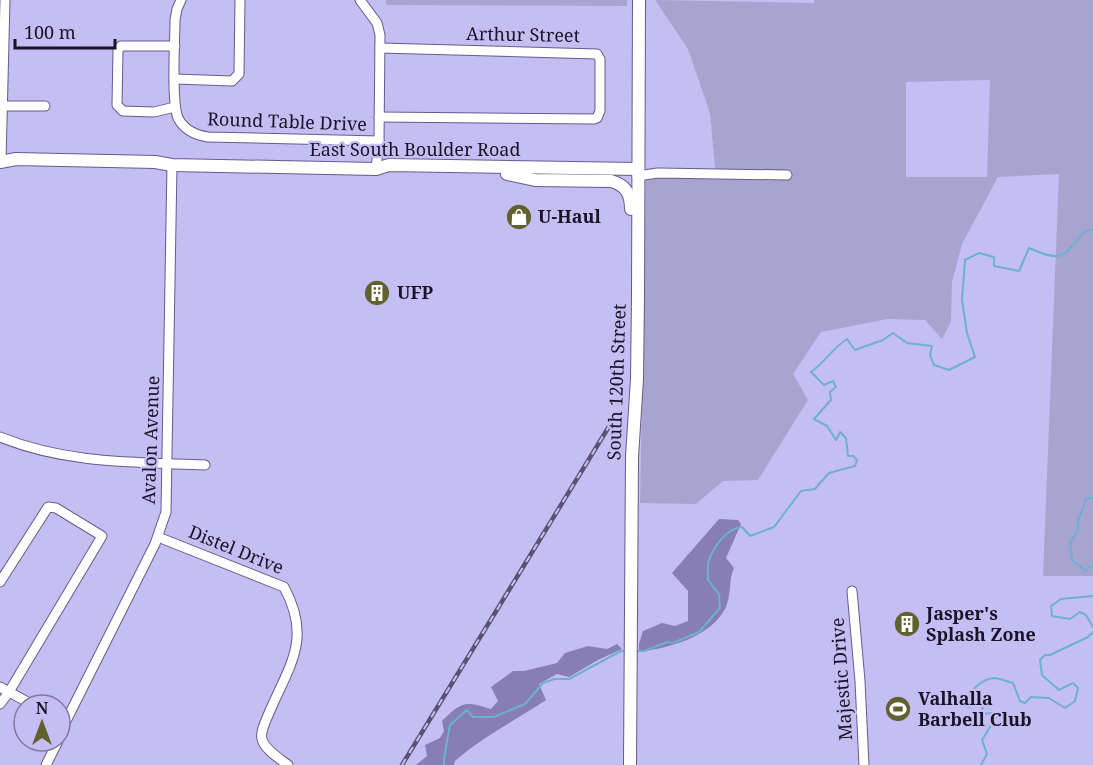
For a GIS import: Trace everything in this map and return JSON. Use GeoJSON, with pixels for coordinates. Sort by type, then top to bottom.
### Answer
{"type":"FeatureCollection","features":[{"type":"Feature","properties":{"kind":"main road","name":"South 120th Street"},"geometry":{"type":"LineString","coordinates":[[630,765],[632,457],[638,297],[639,0]]}},
{"type":"Feature","properties":{"kind":"main road","name":"East South Boulder Road"},"geometry":{"type":"LineString","coordinates":[[1,162],[16,159],[155,162],[172,165],[376,169],[389,165],[637,172]]}},
{"type":"Feature","properties":{"kind":"main road"},"geometry":{"type":"LineString","coordinates":[[376,169],[394,172],[507,174]]}},
{"type":"Feature","properties":{"kind":"main road","name":"East South Boulder Road"},"geometry":{"type":"LineString","coordinates":[[507,174],[637,172]]}},
{"type":"Feature","properties":{"kind":"main road","name":"East South Boulder Road"},"geometry":{"type":"LineString","coordinates":[[507,174],[535,180],[611,181],[625,187],[631,202],[631,240],[638,297]]}},
{"type":"Feature","properties":{"kind":"street"},"geometry":{"type":"LineString","coordinates":[[1,162],[5,0]]}},
{"type":"Feature","properties":{"kind":"street"},"geometry":{"type":"LineString","coordinates":[[175,46],[121,46],[118,50],[117,105],[123,111],[144,113],[175,107],[175,46],[175,20],[181,0]]}},
{"type":"Feature","properties":{"kind":"street"},"geometry":{"type":"LineString","coordinates":[[175,79],[232,81],[236,79],[239,74],[240,0]]}},
{"type":"Feature","properties":{"kind":"street","name":"Round Table Drive"},"geometry":{"type":"LineString","coordinates":[[360,0],[377,23],[380,35],[379,141],[376,169]]}},
{"type":"Feature","properties":{"kind":"street","name":"Arthur Street"},"geometry":{"type":"LineString","coordinates":[[379,117],[594,119],[600,111],[600,59],[597,54],[380,48]]}},
{"type":"Feature","properties":{"kind":"street"},"geometry":{"type":"LineString","coordinates":[[1,106],[45,106]]}},
{"type":"Feature","properties":{"kind":"street","name":"Round Table Drive"},"geometry":{"type":"LineString","coordinates":[[175,107],[182,124],[190,131],[208,137],[379,141]]}},
{"type":"Feature","properties":{"kind":"street","name":"Avalon Avenue"},"geometry":{"type":"LineString","coordinates":[[72,704],[158,537],[166,512],[172,165]]}},
{"type":"Feature","properties":{"kind":"street","name":"East South Boulder Road"},"geometry":{"type":"LineString","coordinates":[[637,172],[787,175]]}},
{"type":"Feature","properties":{"kind":"street"},"geometry":{"type":"LineString","coordinates":[[0,437],[39,450],[90,460],[205,465]]}},
{"type":"Feature","properties":{"kind":"street"},"geometry":{"type":"LineString","coordinates":[[0,582],[48,507],[56,508],[102,536],[0,704]]}},
{"type":"Feature","properties":{"kind":"street","name":"Distel Drive"},"geometry":{"type":"LineString","coordinates":[[158,537],[284,587],[294,607],[299,633],[296,651],[262,736],[264,743],[288,765]]}},
{"type":"Feature","properties":{"kind":"street","name":"Majestic Drive"},"geometry":{"type":"LineString","coordinates":[[852,591],[864,765]]}},
{"type":"Feature","properties":{"kind":"street"},"geometry":{"type":"LineString","coordinates":[[0,687],[12,694]]}},
{"type":"Feature","properties":{"kind":"shaded area"},"geometry":{"type":"Polygon","coordinates":[[[386,0],[627,0],[627,6],[386,5],[386,0]]]}},
{"type":"Feature","properties":{"kind":"shaded area"},"geometry":{"type":"Polygon","coordinates":[[[655,0],[814,3],[814,0],[1093,0],[1093,576],[1043,576],[1059,174],[998,177],[962,244],[952,282],[951,322],[942,339],[925,320],[888,319],[821,332],[793,374],[808,400],[758,480],[723,481],[696,504],[640,503],[646,178],[716,178],[710,113],[688,49],[655,0]],[[990,80],[906,82],[906,177],[987,177],[990,80]]]}},
{"type":"Feature","properties":{"kind":"shaded area"},"geometry":{"type":"Polygon","coordinates":[[[719,519],[738,520],[741,524],[726,558],[734,568],[725,609],[709,627],[687,640],[639,652],[643,631],[662,623],[675,626],[688,621],[688,591],[672,573],[719,519]]]}},
{"type":"Feature","properties":{"kind":"shaded area"},"geometry":{"type":"Polygon","coordinates":[[[617,644],[622,649],[569,677],[557,674],[539,684],[546,700],[476,744],[455,761],[454,765],[416,765],[427,756],[425,745],[440,738],[444,731],[442,721],[449,714],[464,704],[491,709],[498,701],[491,687],[513,671],[524,671],[557,663],[565,653],[588,646],[607,649],[617,644]]]}},
{"type":"Feature","properties":{"kind":"waterway"},"geometry":{"type":"LineString","coordinates":[[636,651],[644,651],[668,642],[673,643],[699,632],[720,608],[719,594],[708,580],[708,565],[714,549],[726,534],[742,527],[750,536],[774,527],[801,491],[815,489],[829,473],[855,466],[857,460],[853,456],[848,456],[846,438],[840,432],[836,440],[827,426],[814,419],[831,400],[830,392],[836,387],[833,381],[824,385],[811,372],[837,347],[847,339],[855,350],[883,340],[893,333],[907,343],[932,346],[930,355],[934,365],[949,370],[975,357],[967,333],[962,300],[965,260],[979,253],[994,257],[994,266],[1019,271],[1029,248],[1049,255],[1061,255],[1072,247],[1085,231],[1093,230]]}},
{"type":"Feature","properties":{"kind":"waterway"},"geometry":{"type":"LineString","coordinates":[[1093,497],[1086,499],[1078,521],[1078,530],[1070,543],[1072,560],[1085,571],[1093,565]]}},
{"type":"Feature","properties":{"kind":"waterway"},"geometry":{"type":"LineString","coordinates":[[1093,596],[1061,599],[1051,606],[1052,616],[1070,619],[1080,612],[1086,615],[1093,627]]}},
{"type":"Feature","properties":{"kind":"waterway"},"geometry":{"type":"LineString","coordinates":[[981,765],[987,754],[982,740],[996,717],[993,713],[980,714],[983,708],[978,704],[968,707],[963,703],[972,691],[980,683],[996,678],[1013,683],[1020,701],[1025,703],[1031,697],[1049,698],[1065,708],[1075,701],[1078,688],[1073,683],[1059,690],[1042,675],[1040,660],[1045,655],[1050,655],[1088,637],[1093,632]]}},
{"type":"Feature","properties":{"kind":"waterway"},"geometry":{"type":"LineString","coordinates":[[444,765],[450,725],[467,710],[473,717],[494,717],[525,704],[543,683],[554,679],[569,679],[621,651],[627,651]]}},
{"type":"Feature","properties":{"kind":"railway"},"geometry":{"type":"LineString","coordinates":[[402,765],[616,415]]}},
{"type":"Feature","properties":{"kind":"place","name":"U-Haul"},"geometry":{"type":"Point","coordinates":[519,217]}},
{"type":"Feature","properties":{"kind":"place","name":"UFP"},"geometry":{"type":"Point","coordinates":[377,293]}},
{"type":"Feature","properties":{"kind":"place","name":"Jasper's Splash Zone"},"geometry":{"type":"Point","coordinates":[907,624]}},
{"type":"Feature","properties":{"kind":"place","name":"Valhalla Barbell Club"},"geometry":{"type":"Point","coordinates":[898,709]}}]}
